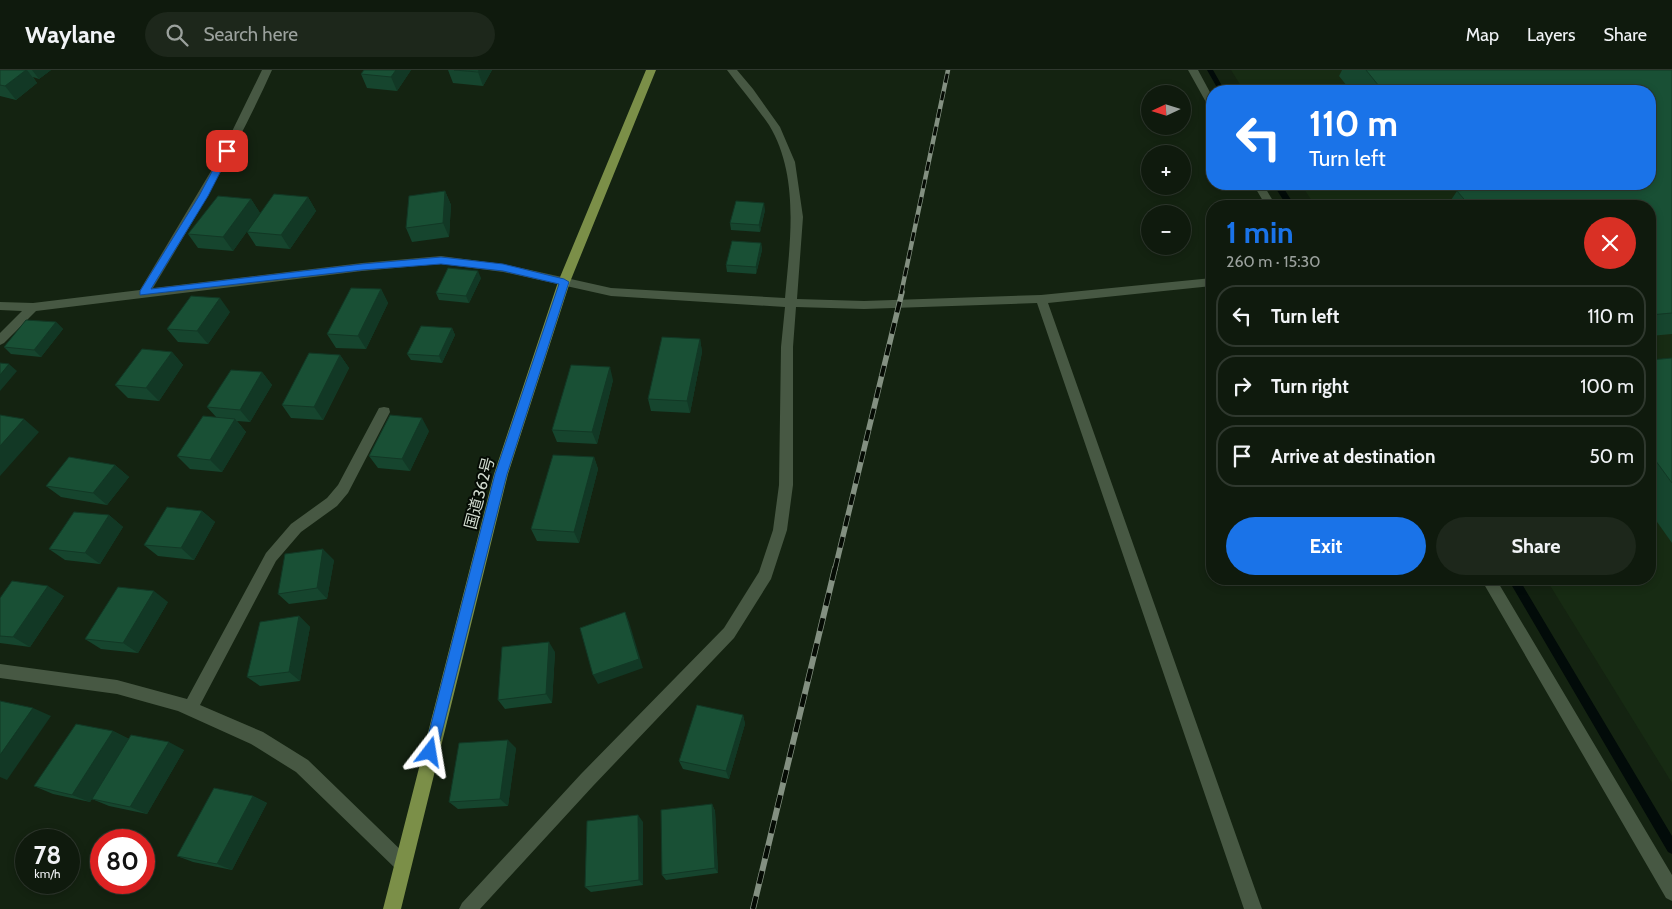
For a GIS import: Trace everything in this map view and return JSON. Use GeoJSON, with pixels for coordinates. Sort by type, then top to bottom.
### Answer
{"type":"FeatureCollection","features":[{"type":"Feature","properties":{"kind":"highway","name":"国道362号"},"geometry":{"type":"LineString","coordinates":[[392,909],[501,474],[564,282],[651,70]]}},
{"type":"Feature","properties":{"kind":"street"},"geometry":{"type":"LineString","coordinates":[[144,293],[203,196],[243,121],[267,70]]}},
{"type":"Feature","properties":{"kind":"street"},"geometry":{"type":"LineString","coordinates":[[468,909],[587,780],[729,633],[766,574],[780,530],[786,485],[786,347],[796,243],[796,217],[790,162],[775,127],[750,91],[732,70]]}},
{"type":"Feature","properties":{"kind":"street"},"geometry":{"type":"LineString","coordinates":[[1193,70],[1206,93]]}},
{"type":"Feature","properties":{"kind":"street"},"geometry":{"type":"LineString","coordinates":[[0,306],[33,307],[362,267],[441,260],[503,268],[611,292],[790,303],[899,305],[1041,299],[1206,283]]}},
{"type":"Feature","properties":{"kind":"street"},"geometry":{"type":"LineString","coordinates":[[1041,299],[1253,909]]}},
{"type":"Feature","properties":{"kind":"street"},"geometry":{"type":"LineString","coordinates":[[0,340],[33,307]]}},
{"type":"Feature","properties":{"kind":"street"},"geometry":{"type":"LineString","coordinates":[[190,709],[271,557],[296,528],[332,502],[343,489],[384,412]]}},
{"type":"Feature","properties":{"kind":"street"},"geometry":{"type":"LineString","coordinates":[[1492,585],[1672,892]]}},
{"type":"Feature","properties":{"kind":"street"},"geometry":{"type":"LineString","coordinates":[[0,671],[117,687],[142,693],[190,709],[258,738],[302,766],[402,863]]}},
{"type":"Feature","properties":{"kind":"shaded area"},"geometry":{"type":"Polygon","coordinates":[[[1231,70],[1672,70],[1672,783],[1550,585],[1656,585],[1656,200],[1311,200],[1305,190],[1656,190],[1656,85],[1240,85],[1231,70]]]}},
{"type":"Feature","properties":{"kind":"building"},"geometry":{"type":"Polygon","coordinates":[[[0,70],[26,70],[5,86],[0,85],[0,70]]]}},
{"type":"Feature","properties":{"kind":"building"},"geometry":{"type":"Polygon","coordinates":[[[364,70],[396,70],[391,77],[361,74],[364,70]]]}},
{"type":"Feature","properties":{"kind":"building"},"geometry":{"type":"Polygon","coordinates":[[[454,70],[479,70],[478,72],[454,70]]]}},
{"type":"Feature","properties":{"kind":"building"},"geometry":{"type":"Polygon","coordinates":[[[1366,70],[1672,70],[1672,313],[1656,314],[1656,200],[1465,200],[1457,191],[1656,190],[1656,85],[1378,85],[1366,70]]]}},
{"type":"Feature","properties":{"kind":"building"},"geometry":{"type":"Polygon","coordinates":[[[445,191],[443,223],[406,228],[409,196],[445,191]]]}},
{"type":"Feature","properties":{"kind":"building"},"geometry":{"type":"Polygon","coordinates":[[[274,194],[308,197],[281,235],[247,232],[274,194]]]}},
{"type":"Feature","properties":{"kind":"building"},"geometry":{"type":"Polygon","coordinates":[[[218,196],[251,199],[223,237],[188,234],[218,196]]]}},
{"type":"Feature","properties":{"kind":"building"},"geometry":{"type":"Polygon","coordinates":[[[736,201],[764,203],[759,225],[730,223],[736,201]]]}},
{"type":"Feature","properties":{"kind":"building"},"geometry":{"type":"Polygon","coordinates":[[[732,241],[761,243],[756,267],[726,265],[732,241]]]}},
{"type":"Feature","properties":{"kind":"building"},"geometry":{"type":"Polygon","coordinates":[[[448,268],[478,271],[466,296],[436,293],[448,268]]]}},
{"type":"Feature","properties":{"kind":"building"},"geometry":{"type":"Polygon","coordinates":[[[351,288],[381,289],[358,336],[327,334],[351,288]]]}},
{"type":"Feature","properties":{"kind":"building"},"geometry":{"type":"Polygon","coordinates":[[[191,296],[220,298],[197,331],[167,329],[191,296]]]}},
{"type":"Feature","properties":{"kind":"building"},"geometry":{"type":"Polygon","coordinates":[[[26,320],[56,322],[34,350],[4,347],[26,320]]]}},
{"type":"Feature","properties":{"kind":"building"},"geometry":{"type":"Polygon","coordinates":[[[421,326],[452,328],[439,356],[407,354],[421,326]]]}},
{"type":"Feature","properties":{"kind":"building"},"geometry":{"type":"Polygon","coordinates":[[[662,337],[700,339],[687,401],[648,399],[662,337]]]}},
{"type":"Feature","properties":{"kind":"building"},"geometry":{"type":"Polygon","coordinates":[[[142,349],[172,352],[146,388],[115,385],[142,349]]]}},
{"type":"Feature","properties":{"kind":"building"},"geometry":{"type":"Polygon","coordinates":[[[309,353],[340,355],[314,407],[282,405],[309,353]]]}},
{"type":"Feature","properties":{"kind":"building"},"geometry":{"type":"Polygon","coordinates":[[[1672,358],[1672,483],[1656,461],[1656,359],[1672,358]]]}},
{"type":"Feature","properties":{"kind":"building"},"geometry":{"type":"Polygon","coordinates":[[[0,363],[9,364],[0,375],[0,363]]]}},
{"type":"Feature","properties":{"kind":"building"},"geometry":{"type":"Polygon","coordinates":[[[571,365],[610,367],[592,432],[552,430],[571,365]]]}},
{"type":"Feature","properties":{"kind":"building"},"geometry":{"type":"Polygon","coordinates":[[[231,370],[262,372],[240,410],[207,407],[231,370]]]}},
{"type":"Feature","properties":{"kind":"building"},"geometry":{"type":"Polygon","coordinates":[[[0,415],[24,419],[0,446],[0,415]]]}},
{"type":"Feature","properties":{"kind":"building"},"geometry":{"type":"Polygon","coordinates":[[[390,415],[422,418],[402,459],[369,456],[390,415]]]}},
{"type":"Feature","properties":{"kind":"building"},"geometry":{"type":"Polygon","coordinates":[[[203,416],[235,419],[210,460],[177,456],[203,416]]]}},
{"type":"Feature","properties":{"kind":"building"},"geometry":{"type":"Polygon","coordinates":[[[553,455],[594,457],[574,532],[531,529],[553,455]]]}},
{"type":"Feature","properties":{"kind":"building"},"geometry":{"type":"Polygon","coordinates":[[[69,457],[115,465],[93,493],[46,486],[69,457]]]}},
{"type":"Feature","properties":{"kind":"building"},"geometry":{"type":"Polygon","coordinates":[[[167,507],[202,511],[181,548],[144,545],[167,507]]]}},
{"type":"Feature","properties":{"kind":"building"},"geometry":{"type":"Polygon","coordinates":[[[74,512],[109,515],[85,553],[49,549],[74,512]]]}},
{"type":"Feature","properties":{"kind":"building"},"geometry":{"type":"Polygon","coordinates":[[[323,549],[317,588],[278,594],[285,554],[323,549]]]}},
{"type":"Feature","properties":{"kind":"building"},"geometry":{"type":"Polygon","coordinates":[[[12,581],[48,586],[13,637],[0,636],[0,598],[12,581]]]}},
{"type":"Feature","properties":{"kind":"building"},"geometry":{"type":"Polygon","coordinates":[[[118,587],[154,591],[123,643],[85,639],[118,587]]]}},
{"type":"Feature","properties":{"kind":"building"},"geometry":{"type":"Polygon","coordinates":[[[625,612],[639,659],[593,675],[580,628],[625,612]]]}},
{"type":"Feature","properties":{"kind":"building"},"geometry":{"type":"Polygon","coordinates":[[[299,616],[289,672],[247,677],[260,622],[299,616]]]}},
{"type":"Feature","properties":{"kind":"building"},"geometry":{"type":"Polygon","coordinates":[[[549,642],[546,694],[498,700],[502,647],[549,642]]]}},
{"type":"Feature","properties":{"kind":"building"},"geometry":{"type":"Polygon","coordinates":[[[0,701],[33,708],[0,755],[0,701]]]}},
{"type":"Feature","properties":{"kind":"building"},"geometry":{"type":"Polygon","coordinates":[[[697,705],[743,715],[726,771],[679,761],[697,705]]]}},
{"type":"Feature","properties":{"kind":"building"},"geometry":{"type":"Polygon","coordinates":[[[76,724],[113,731],[72,795],[34,786],[76,724]]]}},
{"type":"Feature","properties":{"kind":"building"},"geometry":{"type":"Polygon","coordinates":[[[131,735],[169,742],[130,807],[92,799],[131,735]]]}},
{"type":"Feature","properties":{"kind":"building"},"geometry":{"type":"Polygon","coordinates":[[[508,740],[500,799],[449,802],[459,743],[508,740]]]}},
{"type":"Feature","properties":{"kind":"building"},"geometry":{"type":"Polygon","coordinates":[[[214,788],[253,796],[217,864],[177,856],[214,788]]]}},
{"type":"Feature","properties":{"kind":"building"},"geometry":{"type":"Polygon","coordinates":[[[712,804],[715,868],[662,875],[661,810],[712,804]]]}},
{"type":"Feature","properties":{"kind":"building"},"geometry":{"type":"Polygon","coordinates":[[[638,815],[639,880],[585,887],[587,821],[638,815]]]}},
{"type":"Feature","properties":{"kind":"waterway"},"geometry":{"type":"LineString","coordinates":[[1210,70],[1219,85]]}},
{"type":"Feature","properties":{"kind":"waterway"},"geometry":{"type":"LineString","coordinates":[[1281,190],[1287,200]]}},
{"type":"Feature","properties":{"kind":"waterway"},"geometry":{"type":"LineString","coordinates":[[1517,585],[1672,848]]}},
{"type":"Feature","properties":{"kind":"railway"},"geometry":{"type":"LineString","coordinates":[[901,294],[948,70]]}},
{"type":"Feature","properties":{"kind":"railway"},"geometry":{"type":"LineString","coordinates":[[835,569],[902,292]]}},
{"type":"Feature","properties":{"kind":"railway"},"geometry":{"type":"LineString","coordinates":[[753,909],[835,568]]}},
{"type":"Feature","properties":{"kind":"route"},"geometry":{"type":"LineString","coordinates":[[227,151],[203,196],[144,293],[362,267],[441,260],[503,268],[564,282],[501,474],[430,752]]}}]}
